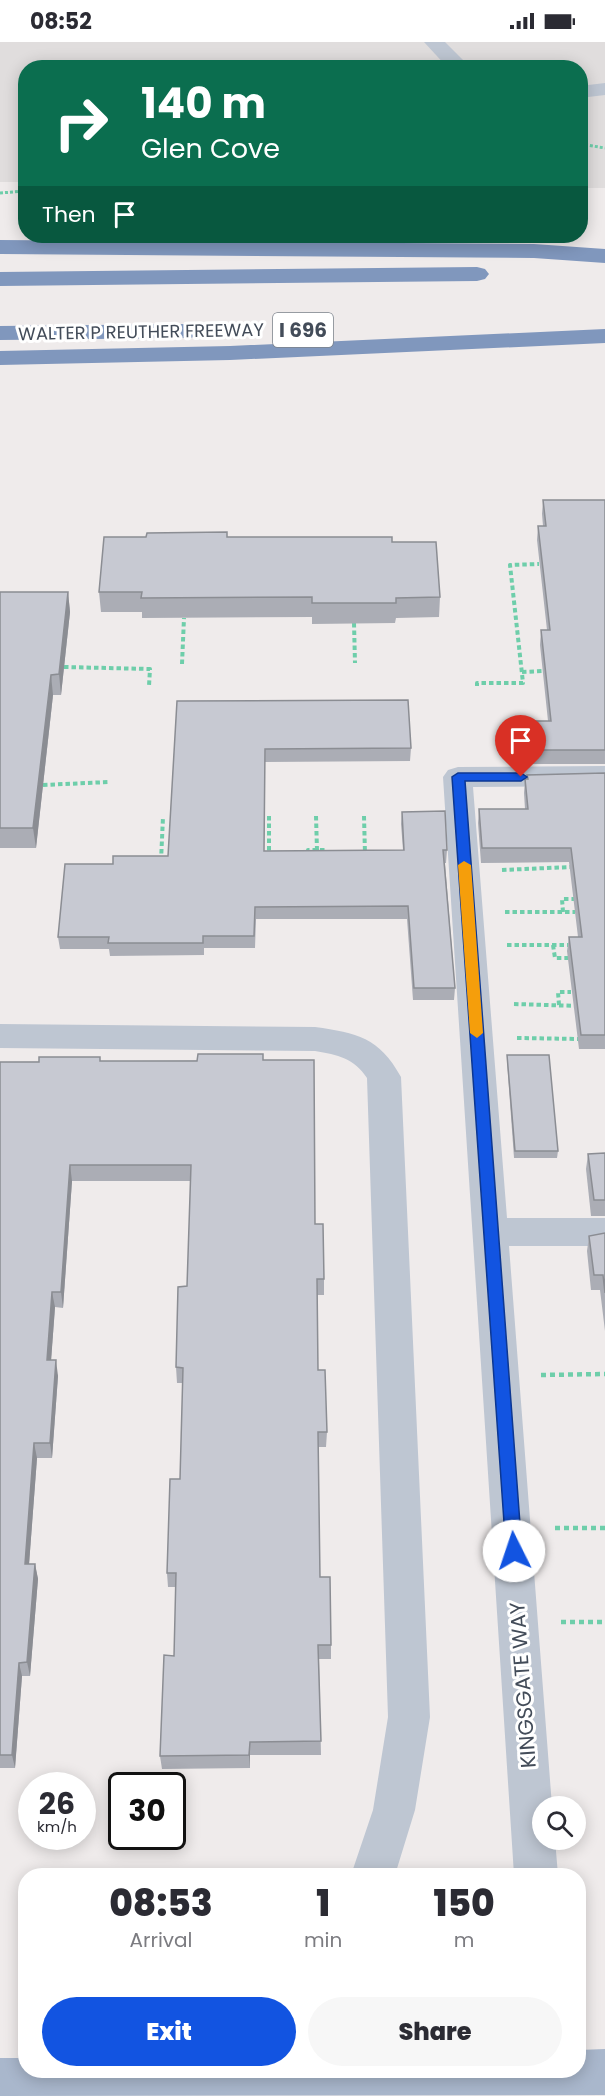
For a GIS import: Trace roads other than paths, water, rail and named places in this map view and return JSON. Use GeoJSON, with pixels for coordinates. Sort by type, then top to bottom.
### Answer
{"type":"FeatureCollection","features":[{"type":"Feature","properties":{"kind":"highway"},"geometry":{"type":"LineString","coordinates":[[0,247],[534,251],[605,256]]}},
{"type":"Feature","properties":{"kind":"highway"},"geometry":{"type":"LineString","coordinates":[[534,273],[605,273]]}},
{"type":"Feature","properties":{"kind":"highway"},"geometry":{"type":"LineString","coordinates":[[0,279],[499,274]]}},
{"type":"Feature","properties":{"kind":"highway","name":"WALTER P REUTHER FREEWAY"},"geometry":{"type":"LineString","coordinates":[[0,333],[605,327]]}},
{"type":"Feature","properties":{"kind":"highway"},"geometry":{"type":"LineString","coordinates":[[0,358],[230,353],[605,336]]}},
{"type":"Feature","properties":{"kind":"main road"},"geometry":{"type":"LineString","coordinates":[[586,2072],[605,2072]]}},
{"type":"Feature","properties":{"kind":"main road"},"geometry":{"type":"LineString","coordinates":[[15,2086],[213,2078]]}},
{"type":"Feature","properties":{"kind":"street"},"geometry":{"type":"LineString","coordinates":[[435,42],[451,60]]}},
{"type":"Feature","properties":{"kind":"street"},"geometry":{"type":"LineString","coordinates":[[588,91],[605,89]]}},
{"type":"Feature","properties":{"kind":"street","name":"KINGSGATE WAY"},"geometry":{"type":"LineString","coordinates":[[536,1868],[458,777],[605,776]]}},
{"type":"Feature","properties":{"kind":"street"},"geometry":{"type":"LineString","coordinates":[[0,1036],[315,1039],[354,1045],[374,1059],[384,1077],[409,1717],[394,1810],[375,1868]]}},
{"type":"Feature","properties":{"kind":"street"},"geometry":{"type":"LineString","coordinates":[[491,1232],[605,1232]]}}]}
